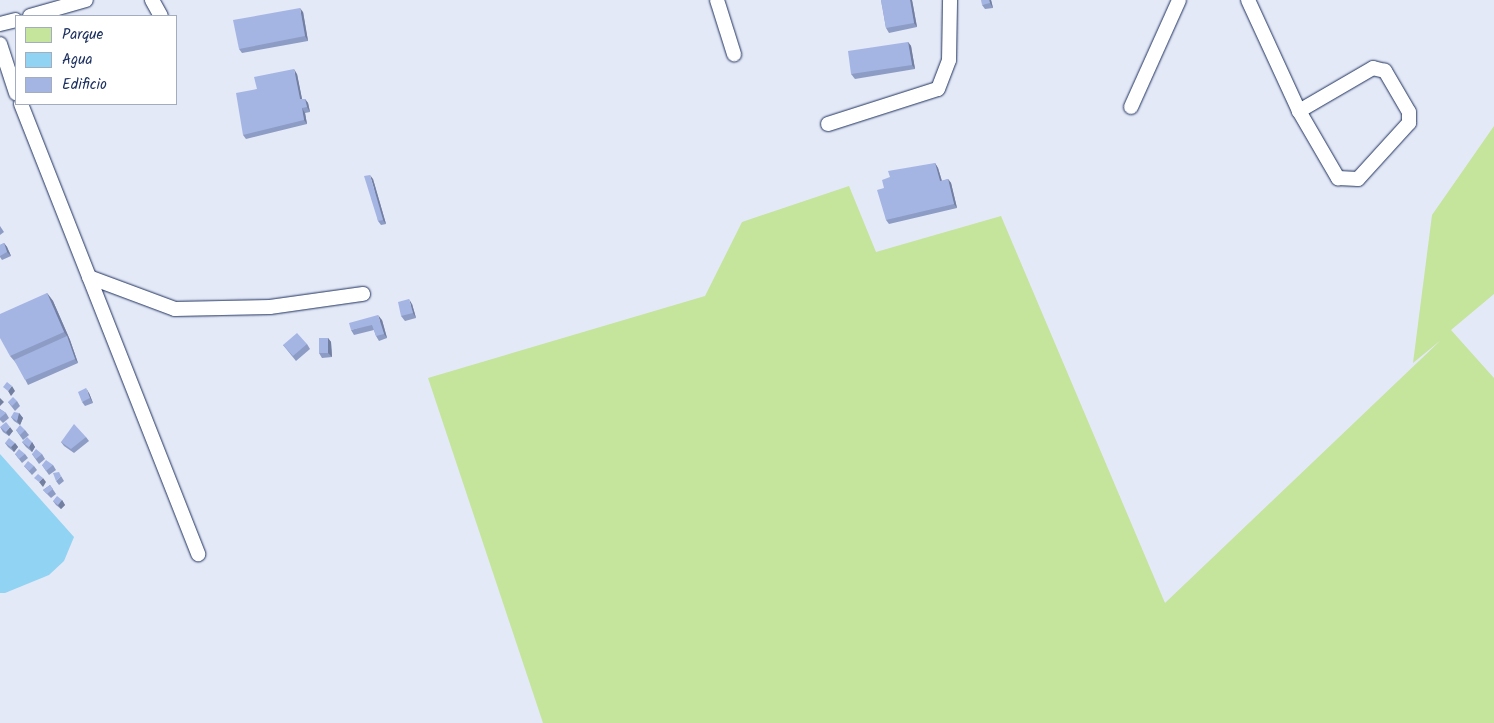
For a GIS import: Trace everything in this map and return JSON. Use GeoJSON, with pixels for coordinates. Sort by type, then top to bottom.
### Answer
{"type":"FeatureCollection","features":[{"type":"Feature","properties":{"kind":"lane"},"geometry":{"type":"LineString","coordinates":[[34,15],[86,0]]}},
{"type":"Feature","properties":{"kind":"lane"},"geometry":{"type":"LineString","coordinates":[[152,0],[160,15]]}},
{"type":"Feature","properties":{"kind":"lane"},"geometry":{"type":"LineString","coordinates":[[717,0],[734,54]]}},
{"type":"Feature","properties":{"kind":"lane"},"geometry":{"type":"LineString","coordinates":[[828,124],[938,89],[949,60],[950,0]]}},
{"type":"Feature","properties":{"kind":"lane"},"geometry":{"type":"LineString","coordinates":[[1131,107],[1179,0]]}},
{"type":"Feature","properties":{"kind":"lane"},"geometry":{"type":"LineString","coordinates":[[1248,0],[1299,111],[1338,178],[1358,179],[1409,123],[1409,112],[1385,71],[1373,68],[1299,111]]}},
{"type":"Feature","properties":{"kind":"lane"},"geometry":{"type":"LineString","coordinates":[[0,24],[15,20]]}},
{"type":"Feature","properties":{"kind":"lane"},"geometry":{"type":"LineString","coordinates":[[0,44],[15,90]]}},
{"type":"Feature","properties":{"kind":"lane"},"geometry":{"type":"LineString","coordinates":[[20,105],[198,554]]}},
{"type":"Feature","properties":{"kind":"lane"},"geometry":{"type":"LineString","coordinates":[[89,277],[175,309],[270,307],[363,294]]}},
{"type":"Feature","properties":{"kind":"green space"},"geometry":{"type":"Polygon","coordinates":[[[1494,126],[1494,294],[1451,330],[1494,378],[1494,723],[543,723],[428,378],[705,296],[742,222],[849,186],[876,252],[1001,216],[1165,603],[1441,340],[1413,363],[1432,215],[1494,126]]]}},
{"type":"Feature","properties":{"kind":"water"},"geometry":{"type":"Polygon","coordinates":[[[0,454],[74,537],[64,561],[49,575],[5,593],[0,593],[0,454]]]}},
{"type":"Feature","properties":{"kind":"building"},"geometry":{"type":"Polygon","coordinates":[[[881,0],[910,0],[914,23],[886,28],[881,0]]]}},
{"type":"Feature","properties":{"kind":"building"},"geometry":{"type":"Polygon","coordinates":[[[981,0],[989,0],[990,3],[982,5],[981,0]]]}},
{"type":"Feature","properties":{"kind":"building"},"geometry":{"type":"Polygon","coordinates":[[[300,8],[305,36],[239,49],[233,20],[300,8]]]}},
{"type":"Feature","properties":{"kind":"building"},"geometry":{"type":"Polygon","coordinates":[[[908,42],[912,65],[851,74],[848,51],[908,42]]]}},
{"type":"Feature","properties":{"kind":"building"},"geometry":{"type":"Polygon","coordinates":[[[294,69],[300,99],[305,99],[307,107],[302,108],[304,120],[243,135],[236,93],[257,89],[254,77],[294,69]]]}},
{"type":"Feature","properties":{"kind":"building"},"geometry":{"type":"Polygon","coordinates":[[[935,163],[940,181],[948,179],[954,204],[886,220],[877,190],[884,188],[882,180],[890,177],[888,171],[935,163]]]}},
{"type":"Feature","properties":{"kind":"building"},"geometry":{"type":"Polygon","coordinates":[[[370,175],[383,220],[378,221],[364,176],[370,175]]]}},
{"type":"Feature","properties":{"kind":"building"},"geometry":{"type":"Polygon","coordinates":[[[4,243],[7,252],[0,256],[0,245],[4,243]]]}},
{"type":"Feature","properties":{"kind":"building"},"geometry":{"type":"Polygon","coordinates":[[[47,293],[64,332],[10,356],[0,338],[0,314],[47,293]]]}},
{"type":"Feature","properties":{"kind":"building"},"geometry":{"type":"Polygon","coordinates":[[[409,299],[413,313],[401,316],[398,302],[409,299]]]}},
{"type":"Feature","properties":{"kind":"building"},"geometry":{"type":"Polygon","coordinates":[[[378,315],[384,334],[376,336],[372,325],[351,330],[349,323],[378,315]]]}},
{"type":"Feature","properties":{"kind":"building"},"geometry":{"type":"Polygon","coordinates":[[[297,333],[307,344],[293,356],[283,345],[297,333]]]}},
{"type":"Feature","properties":{"kind":"building"},"geometry":{"type":"Polygon","coordinates":[[[67,336],[75,359],[25,380],[14,360],[67,336]]]}},
{"type":"Feature","properties":{"kind":"building"},"geometry":{"type":"Polygon","coordinates":[[[319,338],[328,338],[328,353],[319,353],[319,338]]]}},
{"type":"Feature","properties":{"kind":"building"},"geometry":{"type":"Polygon","coordinates":[[[7,382],[12,386],[8,391],[3,387],[7,382]]]}},
{"type":"Feature","properties":{"kind":"building"},"geometry":{"type":"Polygon","coordinates":[[[86,388],[90,398],[82,402],[78,392],[86,388]]]}},
{"type":"Feature","properties":{"kind":"building"},"geometry":{"type":"Polygon","coordinates":[[[13,397],[17,401],[12,406],[8,402],[13,397]]]}},
{"type":"Feature","properties":{"kind":"building"},"geometry":{"type":"Polygon","coordinates":[[[0,409],[6,413],[0,418],[0,409]]]}},
{"type":"Feature","properties":{"kind":"building"},"geometry":{"type":"Polygon","coordinates":[[[14,412],[19,413],[17,421],[11,417],[14,412]]]}},
{"type":"Feature","properties":{"kind":"building"},"geometry":{"type":"Polygon","coordinates":[[[6,422],[10,427],[6,432],[0,427],[6,422]]]}},
{"type":"Feature","properties":{"kind":"building"},"geometry":{"type":"Polygon","coordinates":[[[74,424],[86,437],[71,449],[61,442],[74,424]]]}},
{"type":"Feature","properties":{"kind":"building"},"geometry":{"type":"Polygon","coordinates":[[[20,425],[25,430],[20,435],[16,430],[20,425]]]}},
{"type":"Feature","properties":{"kind":"building"},"geometry":{"type":"Polygon","coordinates":[[[27,437],[32,442],[29,447],[22,442],[27,437]]]}},
{"type":"Feature","properties":{"kind":"building"},"geometry":{"type":"Polygon","coordinates":[[[9,438],[15,443],[11,447],[5,443],[9,438]]]}},
{"type":"Feature","properties":{"kind":"building"},"geometry":{"type":"Polygon","coordinates":[[[19,449],[25,454],[19,459],[15,454],[19,449]]]}},
{"type":"Feature","properties":{"kind":"building"},"geometry":{"type":"Polygon","coordinates":[[[36,449],[42,454],[36,459],[32,454],[36,449]]]}},
{"type":"Feature","properties":{"kind":"building"},"geometry":{"type":"Polygon","coordinates":[[[46,460],[53,465],[46,471],[42,465],[46,460]]]}},
{"type":"Feature","properties":{"kind":"building"},"geometry":{"type":"Polygon","coordinates":[[[28,461],[34,466],[29,471],[24,466],[28,461]]]}},
{"type":"Feature","properties":{"kind":"building"},"geometry":{"type":"Polygon","coordinates":[[[59,472],[61,476],[56,481],[53,473],[59,472]]]}},
{"type":"Feature","properties":{"kind":"building"},"geometry":{"type":"Polygon","coordinates":[[[38,474],[43,478],[39,482],[34,478],[38,474]]]}},
{"type":"Feature","properties":{"kind":"building"},"geometry":{"type":"Polygon","coordinates":[[[50,485],[53,489],[47,494],[43,490],[50,485]]]}},
{"type":"Feature","properties":{"kind":"building"},"geometry":{"type":"Polygon","coordinates":[[[57,496],[62,500],[58,505],[53,501],[57,496]]]}}]}
